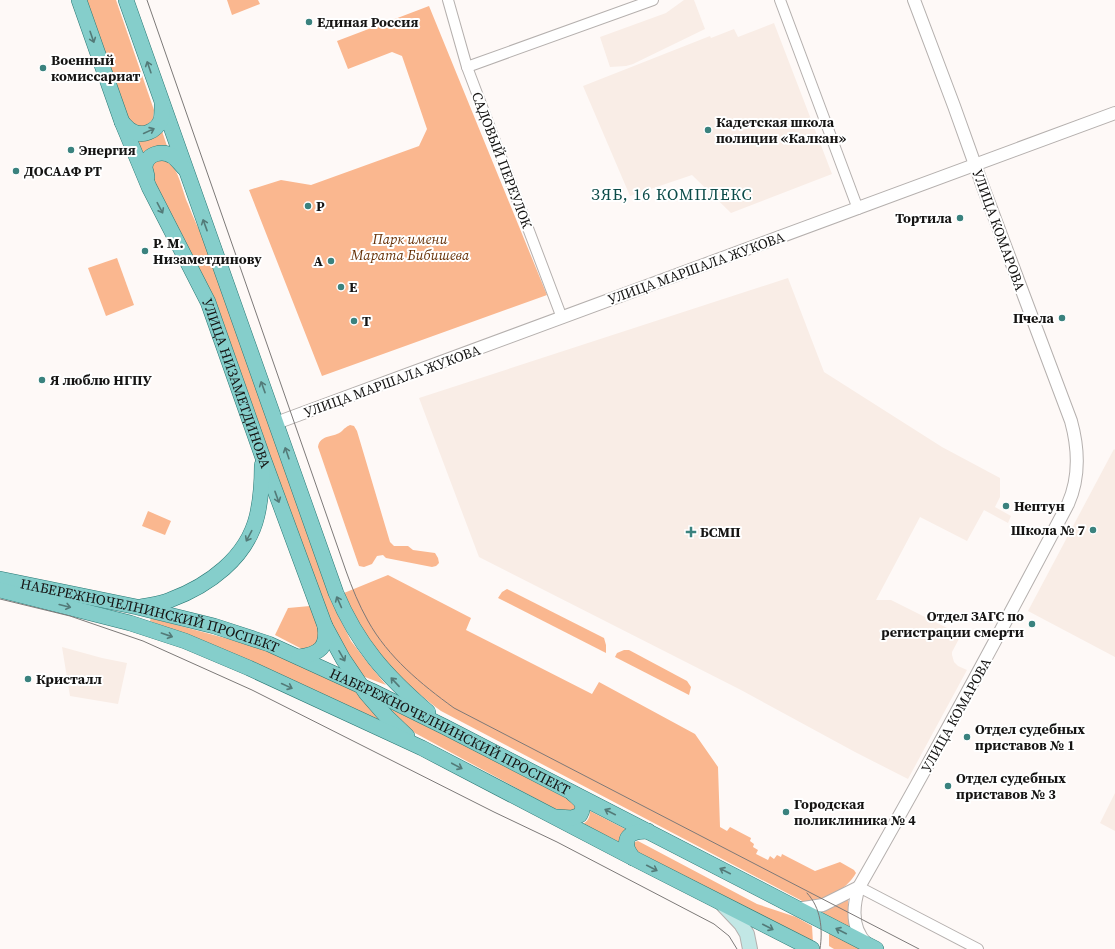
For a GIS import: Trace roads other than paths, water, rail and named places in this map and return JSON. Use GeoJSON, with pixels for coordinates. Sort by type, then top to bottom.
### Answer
{"type":"FeatureCollection","features":[{"type":"Feature","properties":{"kind":"main road","name":"УЛИЦА НИЗАМЕТДИНОВА"},"geometry":{"type":"LineString","coordinates":[[79,0],[122,122],[149,187],[208,302],[263,458],[325,626],[343,658],[361,685],[386,716],[422,748]]}},
{"type":"Feature","properties":{"kind":"main road","name":"УЛИЦА НИЗАМЕТДИНОВА"},"geometry":{"type":"LineString","coordinates":[[126,0],[336,594],[346,616],[377,663],[403,691],[445,727]]}},
{"type":"Feature","properties":{"kind":"main road"},"geometry":{"type":"LineString","coordinates":[[122,122],[131,131],[140,134],[150,132],[161,120],[162,104]]}},
{"type":"Feature","properties":{"kind":"main road"},"geometry":{"type":"LineString","coordinates":[[149,187],[145,166],[149,158],[157,153],[166,153],[174,157],[186,170]]}},
{"type":"Feature","properties":{"kind":"main road"},"geometry":{"type":"LineString","coordinates":[[137,607],[170,600],[208,581],[231,562],[244,544],[257,518],[261,497],[263,458]]}},
{"type":"Feature","properties":{"kind":"main road","name":"НАБЕРЕЖНОЧЕЛНИНСКИЙ ПРОСПЕКТ"},"geometry":{"type":"LineString","coordinates":[[0,579],[137,607],[214,626],[250,637],[299,657],[361,685],[445,727],[872,947]]}},
{"type":"Feature","properties":{"kind":"main road","name":"НАБЕРЕЖНОЧЕЛНИНСКИЙ ПРОСПЕКТ"},"geometry":{"type":"LineString","coordinates":[[0,590],[130,623],[185,642],[243,665],[422,748],[812,949]]}},
{"type":"Feature","properties":{"kind":"main road"},"geometry":{"type":"LineString","coordinates":[[299,657],[310,656],[322,647],[326,636],[325,626]]}},
{"type":"Feature","properties":{"kind":"main road"},"geometry":{"type":"LineString","coordinates":[[556,817],[572,818],[580,815],[583,810],[582,803],[571,792]]}},
{"type":"Feature","properties":{"kind":"main road"},"geometry":{"type":"LineString","coordinates":[[633,858],[626,846],[627,840],[630,835],[638,831],[648,831]]}},
{"type":"Feature","properties":{"kind":"main road"},"geometry":{"type":"LineString","coordinates":[[721,903],[741,924],[747,934],[750,949]]}},
{"type":"Feature","properties":{"kind":"street","name":"САДОВЫЙ ПЕРЕУЛОК"},"geometry":{"type":"LineString","coordinates":[[448,0],[466,67],[562,318]]}},
{"type":"Feature","properties":{"kind":"street"},"geometry":{"type":"LineString","coordinates":[[466,67],[653,0]]}},
{"type":"Feature","properties":{"kind":"street"},"geometry":{"type":"LineString","coordinates":[[780,0],[858,208]]}},
{"type":"Feature","properties":{"kind":"street","name":"УЛИЦА КОМАРОВА"},"geometry":{"type":"LineString","coordinates":[[872,947],[863,940],[857,928],[854,915],[855,902],[859,887],[983,666],[1068,504],[1077,476],[1078,450],[1071,421],[914,0]]}},
{"type":"Feature","properties":{"kind":"street","name":"УЛИЦА МАРШАЛА ЖУКОВА"},"geometry":{"type":"LineString","coordinates":[[276,423],[1115,113]]}},
{"type":"Feature","properties":{"kind":"street"},"geometry":{"type":"LineString","coordinates":[[797,909],[823,905],[859,887],[978,949]]}},
{"type":"Feature","properties":{"kind":"tram line"},"geometry":{"type":"LineString","coordinates":[[147,0],[348,577],[365,615],[385,646],[406,669],[454,708],[919,949]]}},
{"type":"Feature","properties":{"kind":"tram line"},"geometry":{"type":"LineString","coordinates":[[0,599],[70,616],[143,641],[252,690],[494,812],[557,842],[714,924],[729,936],[737,949]]}},
{"type":"Feature","properties":{"kind":"tram line"},"geometry":{"type":"LineString","coordinates":[[807,893],[812,899],[820,919],[820,949]]}},
{"type":"Feature","properties":{"kind":"place","name":"Единая Россия"},"geometry":{"type":"Point","coordinates":[309,22]}},
{"type":"Feature","properties":{"kind":"place","name":"Военный комиссариат"},"geometry":{"type":"Point","coordinates":[43,68]}},
{"type":"Feature","properties":{"kind":"place","name":"Кадетская школа полиции «Калкан»"},"geometry":{"type":"Point","coordinates":[708,130]}},
{"type":"Feature","properties":{"kind":"place","name":"Энергия"},"geometry":{"type":"Point","coordinates":[71,150]}},
{"type":"Feature","properties":{"kind":"place","name":"ДОСААФ РТ"},"geometry":{"type":"Point","coordinates":[16,171]}},
{"type":"Feature","properties":{"kind":"place","name":"Р"},"geometry":{"type":"Point","coordinates":[308,206]}},
{"type":"Feature","properties":{"kind":"place","name":"Тортила"},"geometry":{"type":"Point","coordinates":[960,218]}},
{"type":"Feature","properties":{"kind":"place","name":"Р. М. Низаметдинову"},"geometry":{"type":"Point","coordinates":[145,251]}},
{"type":"Feature","properties":{"kind":"place","name":"А"},"geometry":{"type":"Point","coordinates":[331,261]}},
{"type":"Feature","properties":{"kind":"place","name":"Е"},"geometry":{"type":"Point","coordinates":[341,287]}},
{"type":"Feature","properties":{"kind":"place","name":"Пчела"},"geometry":{"type":"Point","coordinates":[1062,318]}},
{"type":"Feature","properties":{"kind":"place","name":"Т"},"geometry":{"type":"Point","coordinates":[354,321]}},
{"type":"Feature","properties":{"kind":"place","name":"Я люблю НГПУ"},"geometry":{"type":"Point","coordinates":[42,380]}},
{"type":"Feature","properties":{"kind":"place","name":"Нептун"},"geometry":{"type":"Point","coordinates":[1006,506]}},
{"type":"Feature","properties":{"kind":"place","name":"Школа № 7"},"geometry":{"type":"Point","coordinates":[1093,530]}},
{"type":"Feature","properties":{"kind":"place","name":"БСМП"},"geometry":{"type":"Point","coordinates":[691,532]}},
{"type":"Feature","properties":{"kind":"place","name":"Отдел ЗАГС по регистрации смерти"},"geometry":{"type":"Point","coordinates":[1032,624]}},
{"type":"Feature","properties":{"kind":"place","name":"Кристалл"},"geometry":{"type":"Point","coordinates":[28,679]}},
{"type":"Feature","properties":{"kind":"place","name":"Отдел судебных приставов № 1"},"geometry":{"type":"Point","coordinates":[967,737]}},
{"type":"Feature","properties":{"kind":"place","name":"Отдел судебных приставов № 3"},"geometry":{"type":"Point","coordinates":[948,786]}},
{"type":"Feature","properties":{"kind":"place","name":"Городская поликлиника № 4"},"geometry":{"type":"Point","coordinates":[786,812]}},
{"type":"Feature","properties":{"kind":"district","name":"ЗЯБ, 16 КОМПЛЕКС"},"geometry":{"type":"Point","coordinates":[672,194]}},
{"type":"Feature","properties":{"kind":"park label","name":"Парк имени Марата Бибишева"},"geometry":{"type":"Point","coordinates":[410,248]}}]}
